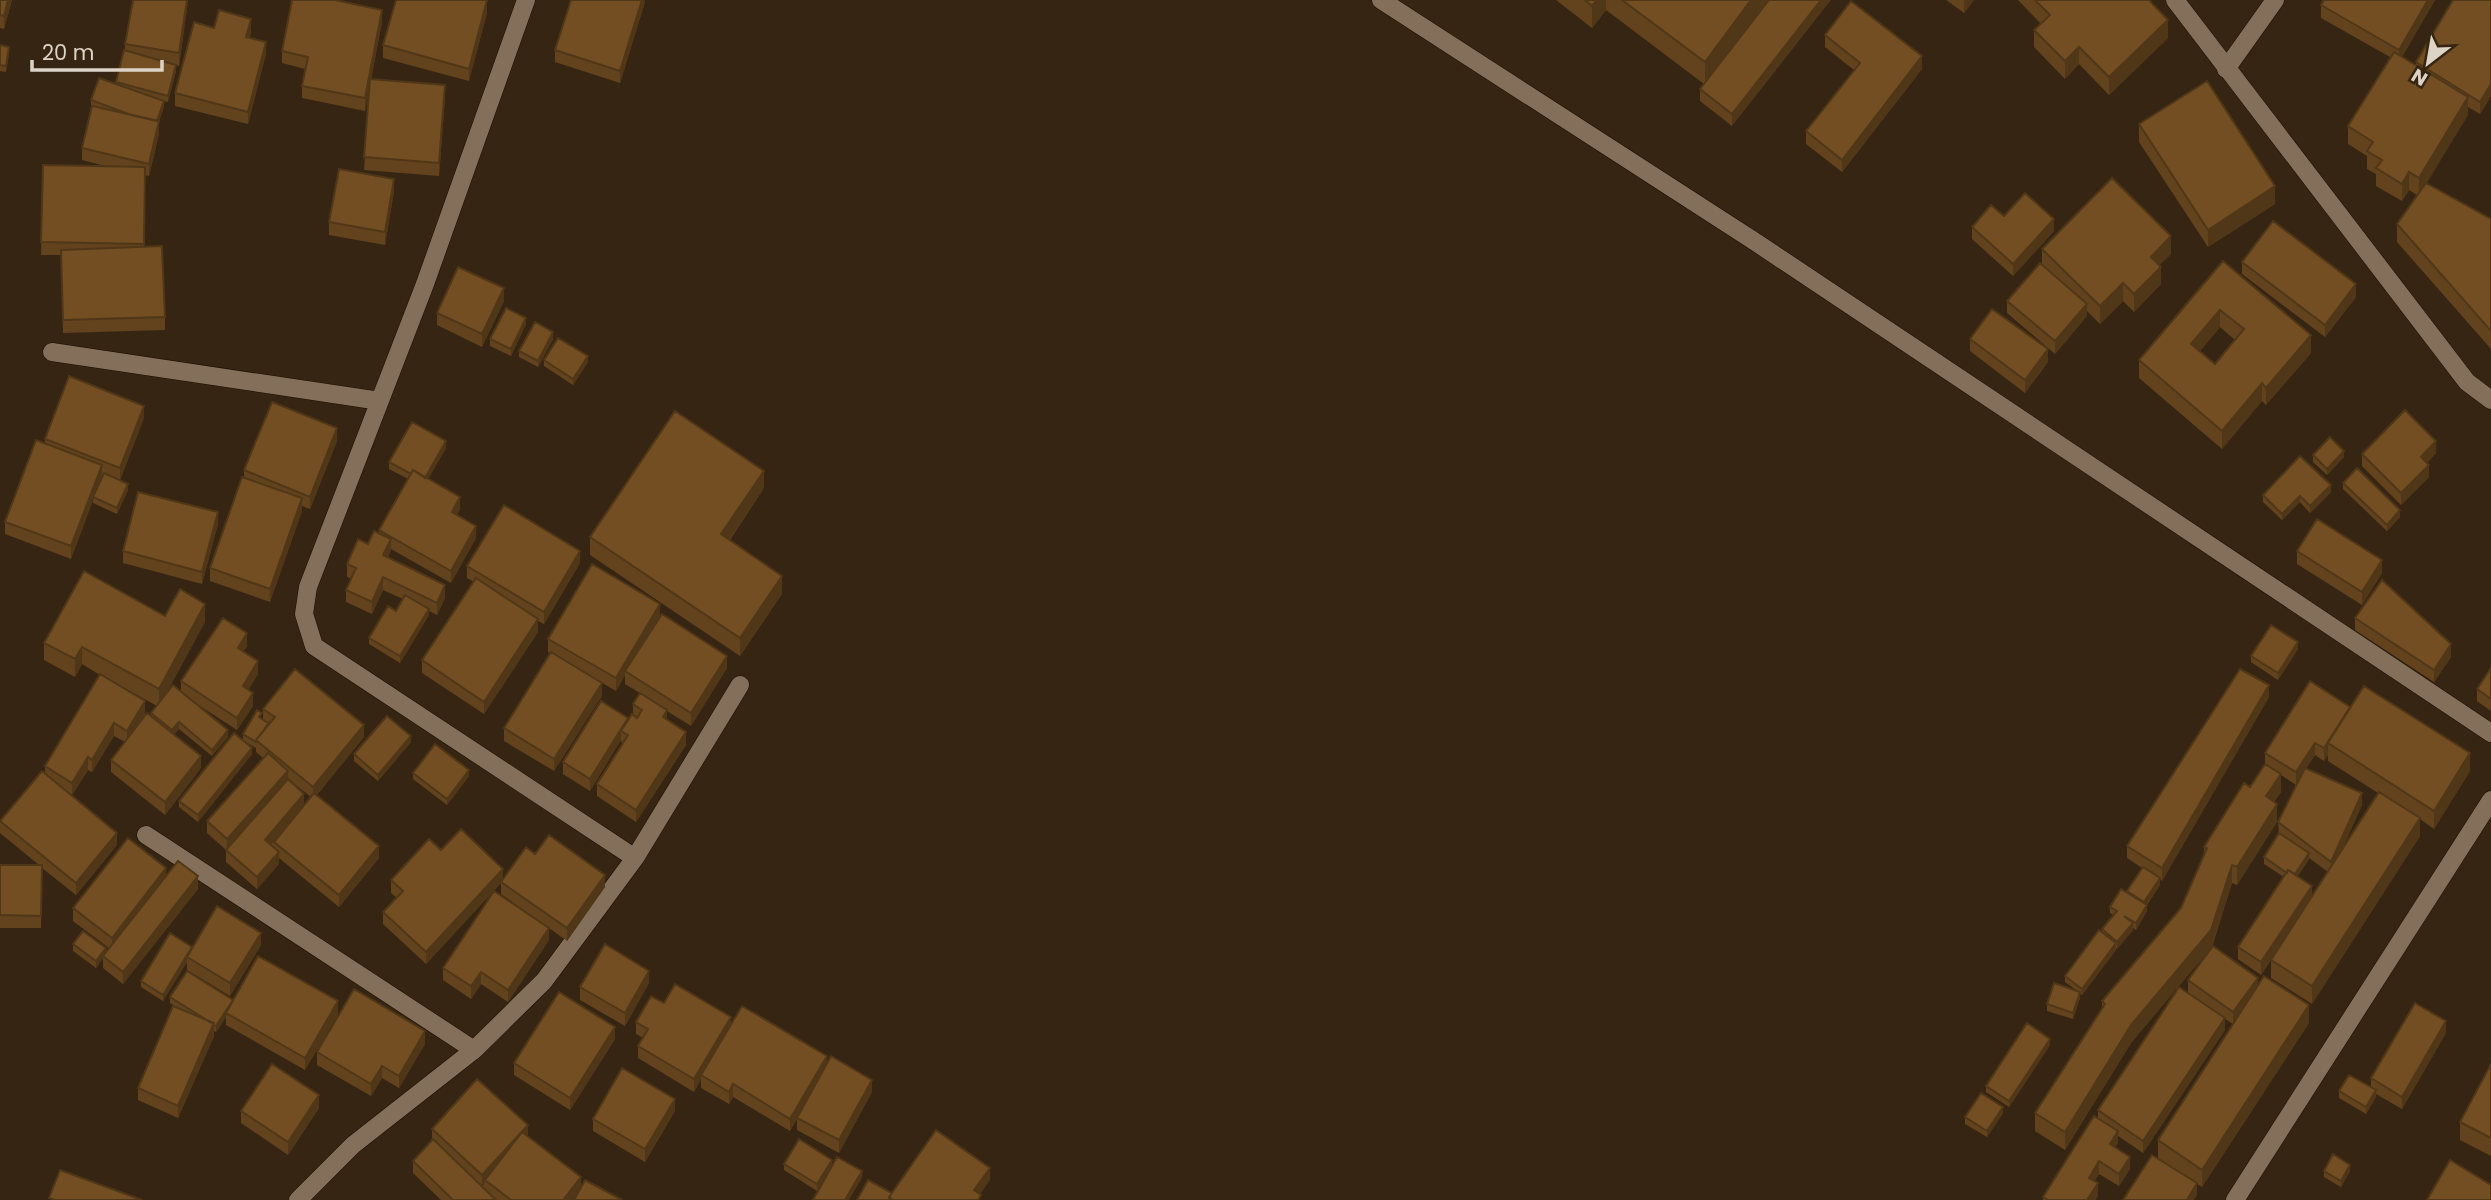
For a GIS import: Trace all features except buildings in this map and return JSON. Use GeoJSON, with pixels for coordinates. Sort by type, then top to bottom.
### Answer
{"type":"FeatureCollection","features":[{"type":"Feature","properties":{"kind":"street"},"geometry":{"type":"LineString","coordinates":[[526,0],[430,271],[308,587],[304,614],[314,646],[635,858]]}},
{"type":"Feature","properties":{"kind":"street"},"geometry":{"type":"LineString","coordinates":[[1381,0],[1754,241],[2491,733]]}},
{"type":"Feature","properties":{"kind":"street"},"geometry":{"type":"LineString","coordinates":[[2175,0],[2467,382],[2491,400]]}},
{"type":"Feature","properties":{"kind":"street"},"geometry":{"type":"LineString","coordinates":[[2226,69],[2275,0]]}},
{"type":"Feature","properties":{"kind":"street"},"geometry":{"type":"LineString","coordinates":[[52,352],[380,401]]}},
{"type":"Feature","properties":{"kind":"street"},"geometry":{"type":"LineString","coordinates":[[298,1200],[353,1145],[474,1049],[544,981],[635,858],[740,685]]}},
{"type":"Feature","properties":{"kind":"street"},"geometry":{"type":"LineString","coordinates":[[2244,1197],[2491,800]]}},
{"type":"Feature","properties":{"kind":"street"},"geometry":{"type":"LineString","coordinates":[[146,835],[474,1049]]}}]}
